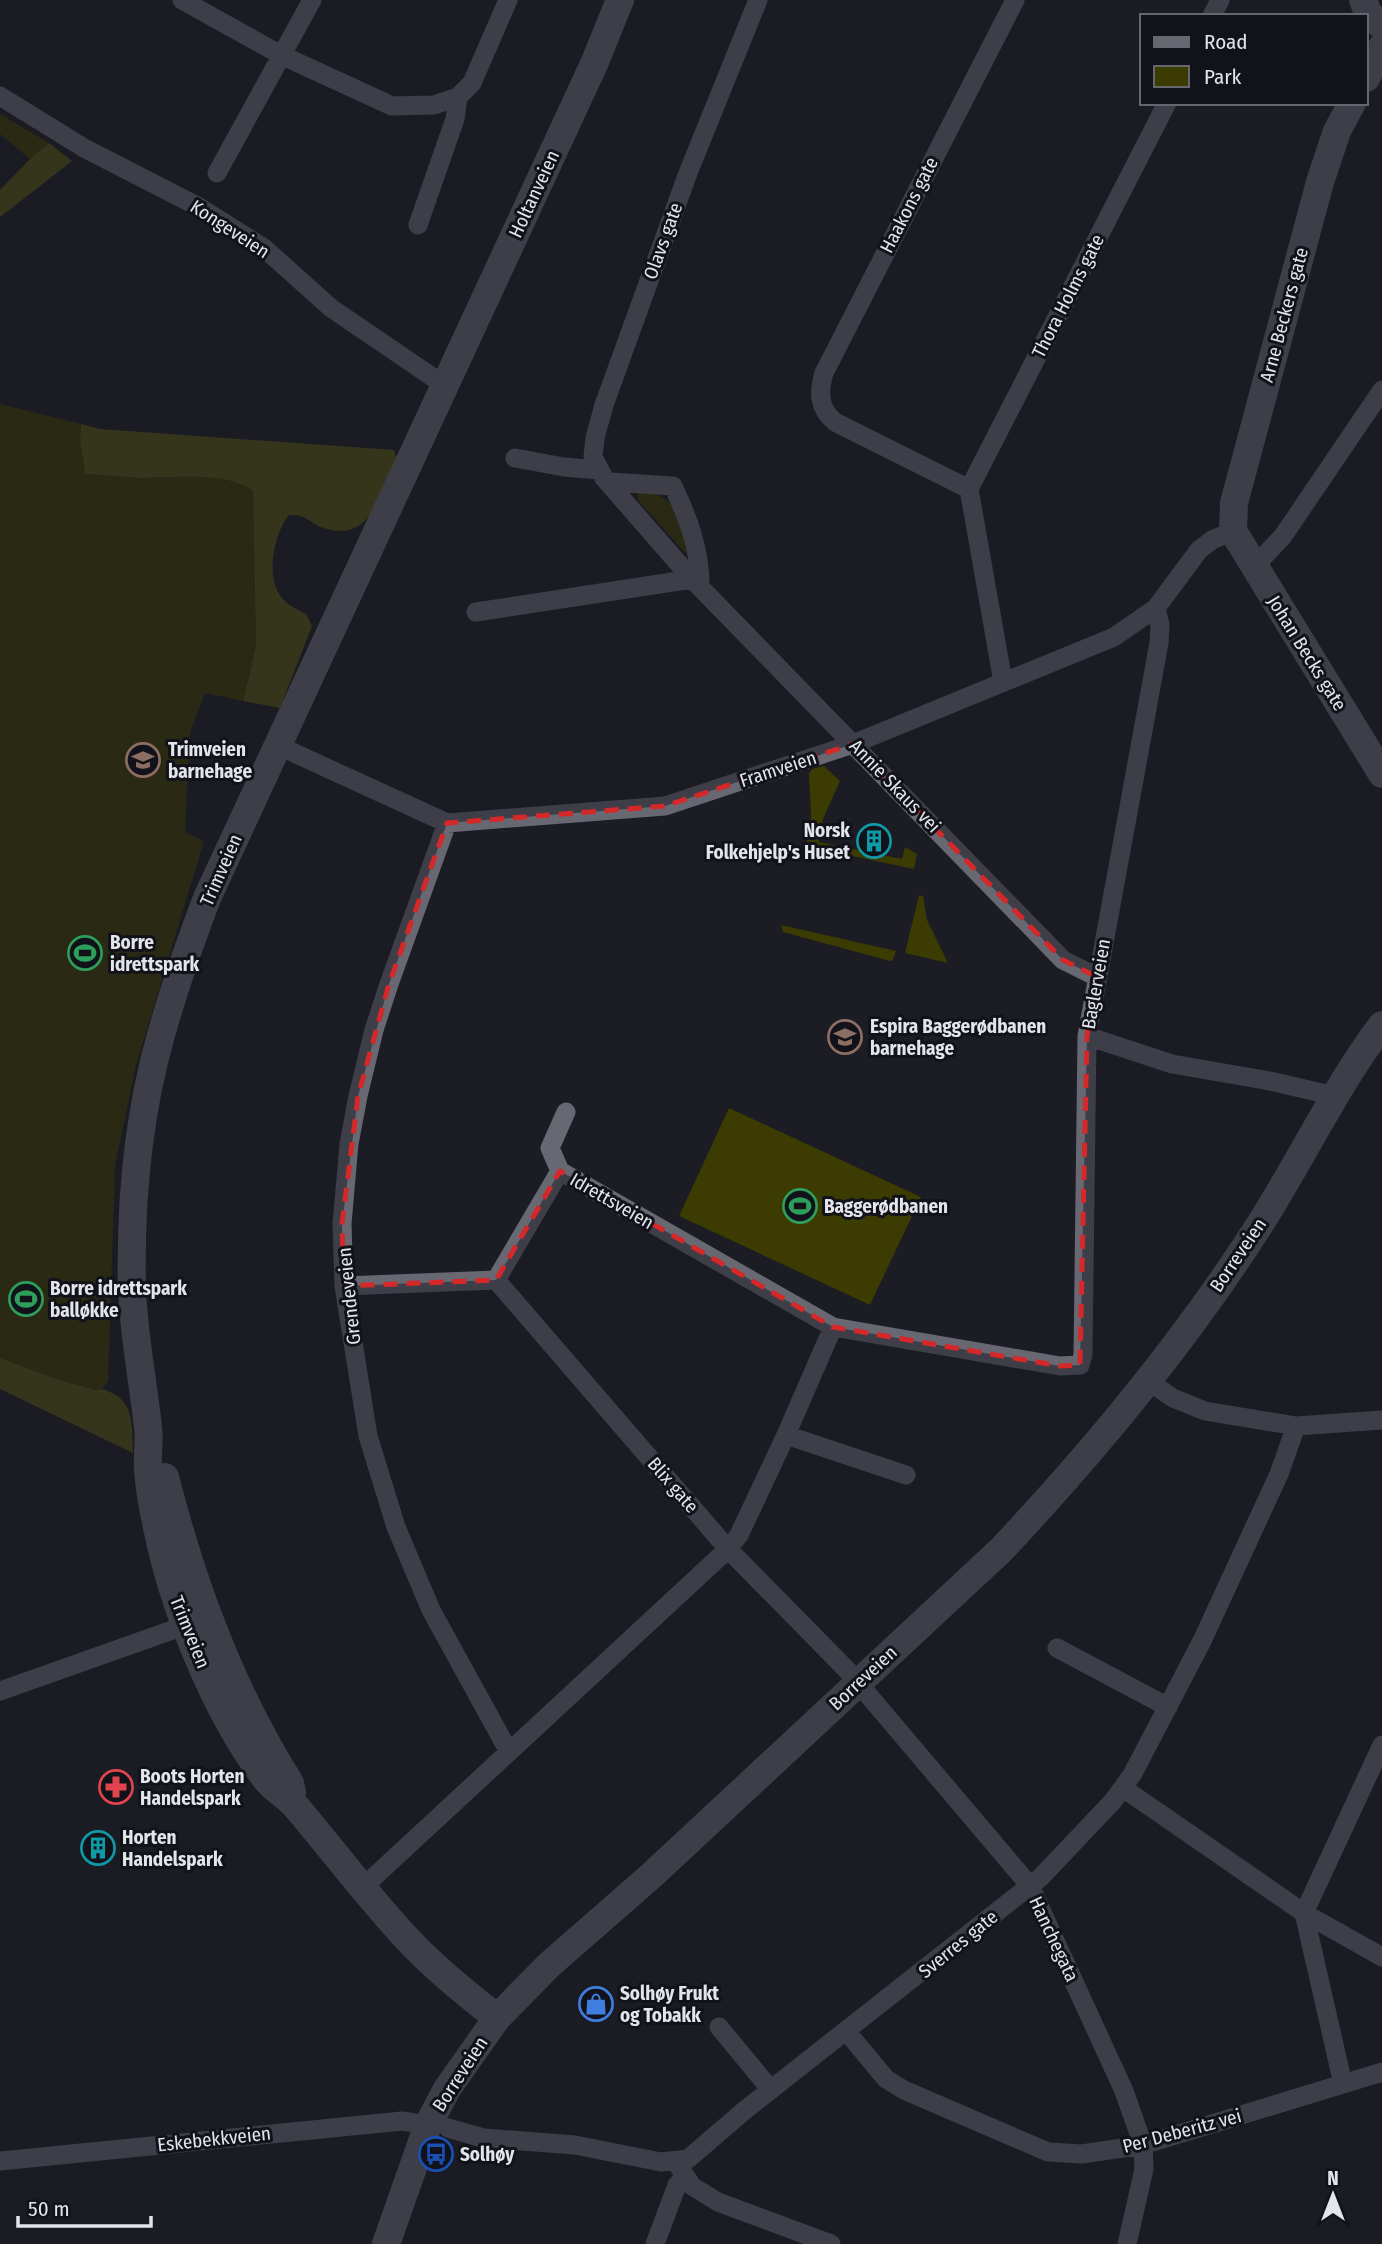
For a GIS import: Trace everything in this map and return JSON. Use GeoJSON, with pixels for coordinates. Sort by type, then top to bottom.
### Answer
{"type":"FeatureCollection","features":[{"type":"Feature","properties":{"kind":"main road","name":"Holtanveien"},"geometry":{"type":"LineString","coordinates":[[444,386],[583,89],[621,0]]}},
{"type":"Feature","properties":{"kind":"main road"},"geometry":{"type":"LineString","coordinates":[[1363,0],[1368,13],[1382,26]]}},
{"type":"Feature","properties":{"kind":"main road"},"geometry":{"type":"LineString","coordinates":[[1368,74],[1382,47]]}},
{"type":"Feature","properties":{"kind":"main road","name":"Arne Beckers gate"},"geometry":{"type":"LineString","coordinates":[[1233,531],[1234,503],[1320,182],[1337,131],[1351,105]]}},
{"type":"Feature","properties":{"kind":"main road","name":"Trimveien"},"geometry":{"type":"LineString","coordinates":[[444,386],[207,898],[181,967],[160,1037],[146,1105],[136,1184],[132,1257],[136,1338],[149,1432],[161,1463],[175,1518],[197,1622],[221,1650],[290,1783],[295,1805],[362,1888],[412,1944],[497,2018]]}},
{"type":"Feature","properties":{"kind":"main road","name":"Johan Becks gate"},"geometry":{"type":"LineString","coordinates":[[1233,531],[1381,768]]}},
{"type":"Feature","properties":{"kind":"main road","name":"Borreveien"},"geometry":{"type":"LineString","coordinates":[[386,2244],[438,2126],[447,2089],[497,2018],[550,1965],[662,1865],[1001,1550],[1060,1487],[1148,1381],[1257,1229],[1335,1096],[1382,1025]]}},
{"type":"Feature","properties":{"kind":"street"},"geometry":{"type":"LineString","coordinates":[[182,0],[281,55],[392,106],[434,105],[458,97],[472,83],[508,0]]}},
{"type":"Feature","properties":{"kind":"street"},"geometry":{"type":"LineString","coordinates":[[217,173],[312,0]]}},
{"type":"Feature","properties":{"kind":"street","name":"Olavs gate"},"geometry":{"type":"LineString","coordinates":[[605,476],[593,457],[604,405],[688,173],[758,0]]}},
{"type":"Feature","properties":{"kind":"street","name":"Haakons gate"},"geometry":{"type":"LineString","coordinates":[[969,489],[835,422],[826,415],[820,394],[824,373],[1015,0]]}},
{"type":"Feature","properties":{"kind":"street","name":"Kongeveien"},"geometry":{"type":"LineString","coordinates":[[0,96],[84,148],[199,207],[264,248],[331,309],[444,386]]}},
{"type":"Feature","properties":{"kind":"street"},"geometry":{"type":"LineString","coordinates":[[418,225],[455,119],[458,97]]}},
{"type":"Feature","properties":{"kind":"street","name":"Thora Holms gate"},"geometry":{"type":"LineString","coordinates":[[969,489],[1166,105]]}},
{"type":"Feature","properties":{"kind":"street"},"geometry":{"type":"LineString","coordinates":[[1254,567],[1283,536],[1382,390]]}},
{"type":"Feature","properties":{"kind":"street"},"geometry":{"type":"LineString","coordinates":[[476,612],[696,582],[698,553],[673,486],[515,458]]}},
{"type":"Feature","properties":{"kind":"street","name":"Annie Skaus vei"},"geometry":{"type":"LineString","coordinates":[[605,476],[696,582],[1063,960],[1097,977]]}},
{"type":"Feature","properties":{"kind":"street"},"geometry":{"type":"LineString","coordinates":[[969,489],[1003,682]]}},
{"type":"Feature","properties":{"kind":"street","name":"Framveien"},"geometry":{"type":"LineString","coordinates":[[279,746],[447,823],[664,806],[853,744],[1114,637],[1156,608],[1199,550],[1212,540],[1233,531]]}},
{"type":"Feature","properties":{"kind":"street","name":"Baglerveien"},"geometry":{"type":"LineString","coordinates":[[1080,1365],[1083,1355],[1087,1036],[1160,643],[1156,608]]}},
{"type":"Feature","properties":{"kind":"street","name":"Grendeveien"},"geometry":{"type":"LineString","coordinates":[[447,823],[389,984],[358,1096],[349,1144],[342,1224],[344,1286],[368,1436],[396,1527],[431,1609],[509,1752]]}},
{"type":"Feature","properties":{"kind":"street"},"geometry":{"type":"LineString","coordinates":[[1087,1036],[1172,1064],[1270,1081],[1335,1096]]}},
{"type":"Feature","properties":{"kind":"street"},"geometry":{"type":"LineString","coordinates":[[560,1171],[551,1147],[566,1112]]}},
{"type":"Feature","properties":{"kind":"street","name":"Idrettsveien"},"geometry":{"type":"LineString","coordinates":[[496,1280],[560,1171],[833,1327],[1060,1366],[1080,1365]]}},
{"type":"Feature","properties":{"kind":"street"},"geometry":{"type":"LineString","coordinates":[[344,1286],[496,1280]]}},
{"type":"Feature","properties":{"kind":"street","name":"Blix gate"},"geometry":{"type":"LineString","coordinates":[[496,1280],[728,1549],[857,1683]]}},
{"type":"Feature","properties":{"kind":"street"},"geometry":{"type":"LineString","coordinates":[[362,1888],[728,1549],[739,1535],[833,1327]]}},
{"type":"Feature","properties":{"kind":"street"},"geometry":{"type":"LineString","coordinates":[[1148,1381],[1173,1398],[1205,1411],[1296,1426],[1382,1420]]}},
{"type":"Feature","properties":{"kind":"street","name":"Sverres gate"},"geometry":{"type":"LineString","coordinates":[[680,2169],[683,2162],[693,2157],[726,2126],[1055,1864],[1123,1788],[1202,1641],[1258,1520],[1292,1442],[1296,1426]]}},
{"type":"Feature","properties":{"kind":"street"},"geometry":{"type":"LineString","coordinates":[[786,1435],[905,1475]]}},
{"type":"Feature","properties":{"kind":"street"},"geometry":{"type":"LineString","coordinates":[[0,1692],[197,1622]]}},
{"type":"Feature","properties":{"kind":"street"},"geometry":{"type":"LineString","coordinates":[[1057,1648],[1168,1707]]}},
{"type":"Feature","properties":{"kind":"street","name":"Hanchegata"},"geometry":{"type":"LineString","coordinates":[[857,1683],[1030,1885],[1124,2091],[1143,2145],[1144,2169],[1128,2244]]}},
{"type":"Feature","properties":{"kind":"street"},"geometry":{"type":"LineString","coordinates":[[1343,2084],[1304,1913],[1382,1745]]}},
{"type":"Feature","properties":{"kind":"street"},"geometry":{"type":"LineString","coordinates":[[1123,1788],[1304,1913],[1382,1957]]}},
{"type":"Feature","properties":{"kind":"street"},"geometry":{"type":"LineString","coordinates":[[719,2027],[771,2090]]}},
{"type":"Feature","properties":{"kind":"street","name":"Per Deberitz vei"},"geometry":{"type":"LineString","coordinates":[[847,2032],[886,2079],[904,2091],[1048,2152],[1082,2154],[1143,2145],[1382,2072]]}},
{"type":"Feature","properties":{"kind":"street","name":"Eskebekkveien"},"geometry":{"type":"LineString","coordinates":[[0,2161],[402,2121],[438,2126],[483,2138],[575,2145],[680,2169]]}},
{"type":"Feature","properties":{"kind":"street"},"geometry":{"type":"LineString","coordinates":[[655,2244],[677,2185],[680,2169]]}},
{"type":"Feature","properties":{"kind":"street"},"geometry":{"type":"LineString","coordinates":[[680,2169],[697,2190],[718,2202],[831,2244]]}},
{"type":"Feature","properties":{"kind":"highlighted area"},"geometry":{"type":"Polygon","coordinates":[[[853,744],[1063,960],[1097,977],[1087,1036],[1080,1365],[1060,1366],[833,1327],[560,1171],[496,1280],[344,1286],[342,1224],[358,1096],[389,984],[447,823],[665,806],[853,744]]]}},
{"type":"Feature","properties":{"kind":"green space"},"geometry":{"type":"Polygon","coordinates":[[[0,114],[49,143],[30,159],[0,134],[0,114]]]}},
{"type":"Feature","properties":{"kind":"green space","name":"Borre idrettspark"},"geometry":{"type":"Polygon","coordinates":[[[0,404],[81,424],[80,439],[85,474],[140,478],[214,478],[242,485],[253,491],[256,646],[243,701],[205,693],[190,732],[185,832],[204,841],[136,1065],[115,1166],[108,1381],[102,1389],[96,1390],[62,1381],[0,1358],[0,404]]]}},
{"type":"Feature","properties":{"kind":"green space"},"geometry":{"type":"Polygon","coordinates":[[[653,492],[664,498],[677,511],[687,555],[639,501],[637,493],[653,492]]]}},
{"type":"Feature","properties":{"kind":"green space"},"geometry":{"type":"Polygon","coordinates":[[[824,766],[840,781],[823,819],[819,842],[902,859],[905,847],[917,854],[914,869],[819,849],[813,853],[806,847],[811,816],[809,774],[812,769],[824,766]]]}},
{"type":"Feature","properties":{"kind":"green space"},"geometry":{"type":"Polygon","coordinates":[[[919,895],[923,896],[927,920],[948,963],[905,953],[919,895]]]}},
{"type":"Feature","properties":{"kind":"green space"},"geometry":{"type":"Polygon","coordinates":[[[781,925],[896,951],[890,961],[783,932],[781,925]]]}},
{"type":"Feature","properties":{"kind":"green space","name":"Baggerødbanen"},"geometry":{"type":"Polygon","coordinates":[[[729,1108],[921,1197],[870,1305],[679,1216],[729,1108]]]}},
{"type":"Feature","properties":{"kind":"shaded area"},"geometry":{"type":"Polygon","coordinates":[[[49,143],[72,161],[0,217],[0,190],[49,143]]]}},
{"type":"Feature","properties":{"kind":"shaded area"},"geometry":{"type":"Polygon","coordinates":[[[81,424],[99,429],[394,450],[396,457],[386,484],[373,511],[364,521],[354,528],[340,531],[324,528],[304,517],[289,515],[276,540],[273,571],[279,595],[306,614],[312,626],[280,708],[243,701],[256,646],[253,491],[242,485],[214,478],[140,478],[85,474],[80,439],[81,424]]]}},
{"type":"Feature","properties":{"kind":"shaded area"},"geometry":{"type":"Polygon","coordinates":[[[0,1358],[62,1381],[106,1390],[119,1398],[125,1404],[131,1419],[133,1453],[0,1389],[0,1358]]]}},
{"type":"Feature","properties":{"kind":"place","name":"Trimveien barnehage"},"geometry":{"type":"Point","coordinates":[143,760]}},
{"type":"Feature","properties":{"kind":"place","name":"Norsk Folkehjelp's Huset"},"geometry":{"type":"Point","coordinates":[874,841]}},
{"type":"Feature","properties":{"kind":"place","name":"Borre idrettspark"},"geometry":{"type":"Point","coordinates":[85,953]}},
{"type":"Feature","properties":{"kind":"place","name":"Espira Baggerødbanen barnehage"},"geometry":{"type":"Point","coordinates":[845,1037]}},
{"type":"Feature","properties":{"kind":"place","name":"Baggerødbanen"},"geometry":{"type":"Point","coordinates":[800,1206]}},
{"type":"Feature","properties":{"kind":"place","name":"Borre idrettspark balløkke"},"geometry":{"type":"Point","coordinates":[26,1299]}},
{"type":"Feature","properties":{"kind":"place","name":"Boots Horten Handelspark"},"geometry":{"type":"Point","coordinates":[116,1787]}},
{"type":"Feature","properties":{"kind":"place","name":"Horten Handelspark"},"geometry":{"type":"Point","coordinates":[98,1848]}},
{"type":"Feature","properties":{"kind":"place","name":"Solhøy Frukt og Tobakk"},"geometry":{"type":"Point","coordinates":[596,2004]}},
{"type":"Feature","properties":{"kind":"place","name":"Solhøy"},"geometry":{"type":"Point","coordinates":[436,2154]}}]}
